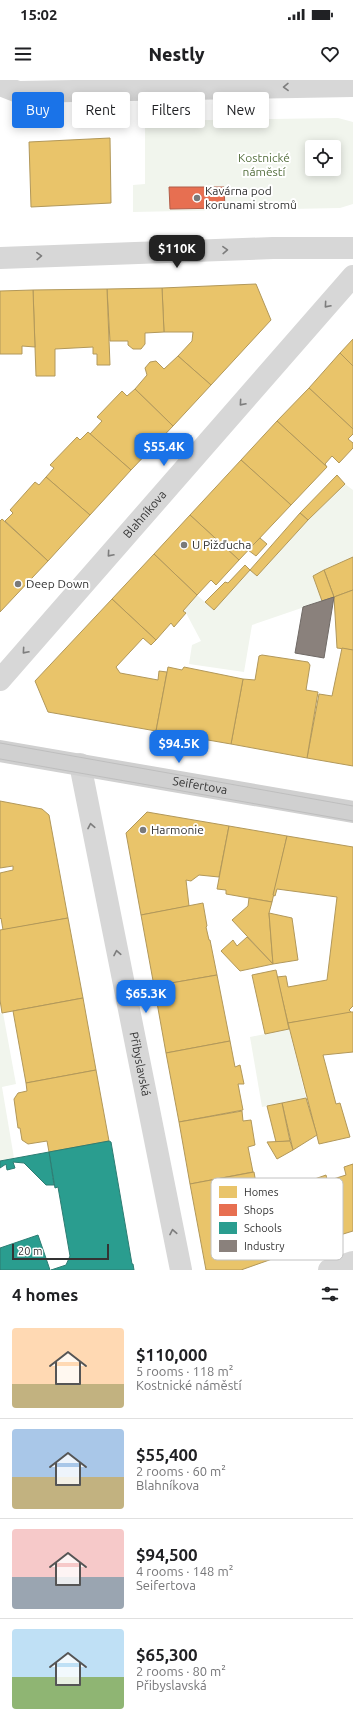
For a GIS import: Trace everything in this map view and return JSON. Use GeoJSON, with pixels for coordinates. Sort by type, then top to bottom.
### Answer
{"type":"FeatureCollection","features":[{"type":"Feature","properties":{"kind":"street"},"geometry":{"type":"LineString","coordinates":[[9,89],[353,86]]}},
{"type":"Feature","properties":{"kind":"street"},"geometry":{"type":"LineString","coordinates":[[0,258],[265,249],[353,248]]}},
{"type":"Feature","properties":{"kind":"street","name":"Blahníkova"},"geometry":{"type":"LineString","coordinates":[[0,680],[353,276]]}},
{"type":"Feature","properties":{"kind":"street","name":"Seifertova"},"geometry":{"type":"LineString","coordinates":[[0,751],[353,812]]}},
{"type":"Feature","properties":{"kind":"street","name":"Přibyslavská"},"geometry":{"type":"LineString","coordinates":[[80,764],[181,1270]]}},
{"type":"Feature","properties":{"kind":"street"},"geometry":{"type":"LineString","coordinates":[[329,1270],[353,1262]]}},
{"type":"Feature","properties":{"kind":"green space","name":"Kostnické náměstí"},"geometry":{"type":"Polygon","coordinates":[[[338,118],[353,122],[353,204],[340,208],[133,212],[133,185],[145,184],[145,128],[205,128],[205,120],[213,120],[213,128],[269,128],[269,119],[338,118]],[[169,187],[170,209],[225,208],[224,187],[169,187]]]}},
{"type":"Feature","properties":{"kind":"green space"},"geometry":{"type":"Polygon","coordinates":[[[345,484],[353,490],[353,557],[313,576],[322,601],[252,625],[244,672],[189,664],[192,645],[201,641],[186,613],[183,611],[197,595],[214,610],[250,570],[257,576],[308,520],[345,484]]]}},
{"type":"Feature","properties":{"kind":"green space"},"geometry":{"type":"Polygon","coordinates":[[[0,1013],[3,1013],[16,1084],[2,1087],[14,1158],[0,1161],[0,1013]]]}},
{"type":"Feature","properties":{"kind":"green space"},"geometry":{"type":"Polygon","coordinates":[[[289,1029],[306,1098],[262,1107],[250,1037],[289,1029]]]}},
{"type":"Feature","properties":{"kind":"building: Homes"},"geometry":{"type":"Polygon","coordinates":[[[110,138],[111,203],[31,207],[29,142],[110,138]]]}},
{"type":"Feature","properties":{"kind":"building: Homes"},"geometry":{"type":"Polygon","coordinates":[[[256,284],[271,320],[211,385],[178,356],[192,341],[193,332],[164,332],[162,288],[256,284]]]}},
{"type":"Feature","properties":{"kind":"building: Homes"},"geometry":{"type":"Polygon","coordinates":[[[162,288],[164,332],[145,333],[145,344],[141,349],[133,349],[128,345],[128,341],[110,341],[107,289],[162,288]]]}},
{"type":"Feature","properties":{"kind":"building: Homes"},"geometry":{"type":"Polygon","coordinates":[[[107,289],[110,365],[97,365],[97,354],[93,354],[93,347],[55,349],[55,376],[36,376],[33,290],[107,289]]]}},
{"type":"Feature","properties":{"kind":"building: Homes"},"geometry":{"type":"Polygon","coordinates":[[[33,290],[35,347],[22,346],[22,354],[0,354],[0,291],[33,290]]]}},
{"type":"Feature","properties":{"kind":"building: Homes"},"geometry":{"type":"Polygon","coordinates":[[[353,339],[353,366],[340,353],[353,339]]]}},
{"type":"Feature","properties":{"kind":"building: Homes"},"geometry":{"type":"Polygon","coordinates":[[[340,353],[353,366],[353,429],[309,388],[340,353]]]}},
{"type":"Feature","properties":{"kind":"building: Homes"},"geometry":{"type":"Polygon","coordinates":[[[178,356],[211,385],[173,426],[135,389],[147,375],[145,368],[150,362],[156,361],[164,369],[178,356]]]}},
{"type":"Feature","properties":{"kind":"building: Homes"},"geometry":{"type":"Polygon","coordinates":[[[309,388],[353,429],[353,434],[348,439],[353,443],[353,448],[339,463],[332,456],[325,464],[327,467],[277,421],[309,388]]]}},
{"type":"Feature","properties":{"kind":"building: Homes"},"geometry":{"type":"Polygon","coordinates":[[[135,389],[173,426],[131,470],[90,434],[102,421],[97,417],[122,391],[127,396],[135,389]]]}},
{"type":"Feature","properties":{"kind":"building: Homes"},"geometry":{"type":"Polygon","coordinates":[[[277,421],[327,467],[291,505],[241,460],[277,421]]]}},
{"type":"Feature","properties":{"kind":"building: Homes"},"geometry":{"type":"Polygon","coordinates":[[[88,432],[131,470],[90,515],[46,477],[54,468],[50,465],[77,437],[80,440],[88,432]]]}},
{"type":"Feature","properties":{"kind":"building: Homes"},"geometry":{"type":"Polygon","coordinates":[[[241,460],[291,505],[239,560],[190,515],[241,460]]]}},
{"type":"Feature","properties":{"kind":"building: Homes"},"geometry":{"type":"Polygon","coordinates":[[[337,475],[345,484],[308,520],[300,513],[337,475]]]}},
{"type":"Feature","properties":{"kind":"building: Homes"},"geometry":{"type":"Polygon","coordinates":[[[46,477],[90,515],[48,561],[5,521],[13,513],[10,510],[35,482],[39,485],[46,477]]]}},
{"type":"Feature","properties":{"kind":"building: Homes"},"geometry":{"type":"Polygon","coordinates":[[[300,513],[308,520],[257,576],[250,570],[300,513]]]}},
{"type":"Feature","properties":{"kind":"building: Homes"},"geometry":{"type":"Polygon","coordinates":[[[190,515],[239,560],[216,585],[211,580],[197,595],[154,554],[190,515]]]}},
{"type":"Feature","properties":{"kind":"building: Homes"},"geometry":{"type":"Polygon","coordinates":[[[2,519],[48,561],[0,612],[0,521],[2,519]]]}},
{"type":"Feature","properties":{"kind":"building: Homes"},"geometry":{"type":"Polygon","coordinates":[[[260,538],[267,544],[256,556],[248,550],[260,538]]]}},
{"type":"Feature","properties":{"kind":"building: Homes"},"geometry":{"type":"Polygon","coordinates":[[[154,554],[197,595],[183,611],[186,613],[174,627],[171,623],[156,640],[112,599],[154,554]]]}},
{"type":"Feature","properties":{"kind":"building: Homes"},"geometry":{"type":"Polygon","coordinates":[[[353,557],[353,590],[334,597],[324,570],[353,557]]]}},
{"type":"Feature","properties":{"kind":"building: Homes"},"geometry":{"type":"Polygon","coordinates":[[[245,565],[250,570],[214,610],[205,602],[225,582],[228,583],[245,565]]]}},
{"type":"Feature","properties":{"kind":"building: Homes"},"geometry":{"type":"Polygon","coordinates":[[[324,570],[334,597],[322,601],[313,576],[324,570]]]}},
{"type":"Feature","properties":{"kind":"building: Homes"},"geometry":{"type":"Polygon","coordinates":[[[353,590],[353,650],[337,648],[334,597],[353,590]]]}},
{"type":"Feature","properties":{"kind":"building: Homes"},"geometry":{"type":"Polygon","coordinates":[[[112,599],[156,640],[151,645],[143,638],[116,667],[120,673],[158,680],[159,671],[167,672],[156,731],[48,712],[35,681],[112,599]]]}},
{"type":"Feature","properties":{"kind":"building: Homes"},"geometry":{"type":"Polygon","coordinates":[[[342,648],[353,650],[353,766],[307,758],[319,694],[332,696],[342,648]]]}},
{"type":"Feature","properties":{"kind":"building: Homes"},"geometry":{"type":"Polygon","coordinates":[[[262,655],[308,662],[310,665],[306,690],[318,692],[307,758],[231,744],[243,679],[255,680],[259,656],[262,655]]]}},
{"type":"Feature","properties":{"kind":"building: Homes"},"geometry":{"type":"Polygon","coordinates":[[[168,667],[182,670],[184,667],[243,679],[231,744],[156,731],[168,667]]]}},
{"type":"Feature","properties":{"kind":"building: Homes"},"geometry":{"type":"Polygon","coordinates":[[[0,801],[42,809],[49,815],[68,918],[3,930],[1,918],[0,919],[0,873],[13,870],[13,866],[0,868],[0,801]]]}},
{"type":"Feature","properties":{"kind":"building: Homes"},"geometry":{"type":"Polygon","coordinates":[[[147,812],[229,826],[219,877],[199,875],[191,881],[186,880],[189,906],[141,915],[126,833],[147,812]]]}},
{"type":"Feature","properties":{"kind":"building: Homes"},"geometry":{"type":"Polygon","coordinates":[[[229,826],[287,836],[272,902],[226,894],[226,890],[217,889],[229,826]]]}},
{"type":"Feature","properties":{"kind":"building: Homes"},"geometry":{"type":"Polygon","coordinates":[[[287,836],[353,847],[353,1006],[349,1010],[352,1013],[288,1023],[277,977],[286,976],[288,987],[327,980],[337,897],[277,889],[275,896],[273,895],[287,836]]]}},
{"type":"Feature","properties":{"kind":"building: Homes"},"geometry":{"type":"Polygon","coordinates":[[[249,898],[272,902],[269,913],[273,964],[232,920],[248,906],[249,898]]]}},
{"type":"Feature","properties":{"kind":"building: Homes"},"geometry":{"type":"Polygon","coordinates":[[[203,903],[206,927],[217,975],[154,986],[141,915],[203,903]]]}},
{"type":"Feature","properties":{"kind":"building: Homes"},"geometry":{"type":"Polygon","coordinates":[[[269,913],[292,918],[298,960],[273,964],[269,913]]]}},
{"type":"Feature","properties":{"kind":"building: Homes"},"geometry":{"type":"Polygon","coordinates":[[[68,918],[83,998],[2,1013],[0,1000],[0,930],[68,918]]]}},
{"type":"Feature","properties":{"kind":"building: Homes"},"geometry":{"type":"Polygon","coordinates":[[[247,937],[273,964],[240,971],[221,951],[233,940],[237,946],[247,937]]]}},
{"type":"Feature","properties":{"kind":"building: Homes"},"geometry":{"type":"Polygon","coordinates":[[[276,970],[289,1029],[265,1034],[252,975],[276,970]]]}},
{"type":"Feature","properties":{"kind":"building: Homes"},"geometry":{"type":"Polygon","coordinates":[[[217,975],[230,1041],[166,1053],[154,986],[217,975]]]}},
{"type":"Feature","properties":{"kind":"building: Homes"},"geometry":{"type":"Polygon","coordinates":[[[83,998],[96,1070],[26,1083],[13,1011],[83,998]]]}},
{"type":"Feature","properties":{"kind":"building: Homes"},"geometry":{"type":"Polygon","coordinates":[[[353,1012],[353,1052],[323,1055],[336,1104],[340,1103],[350,1137],[319,1144],[288,1023],[353,1012]]]}},
{"type":"Feature","properties":{"kind":"building: Homes"},"geometry":{"type":"Polygon","coordinates":[[[230,1041],[235,1067],[240,1065],[244,1084],[238,1084],[243,1110],[179,1122],[166,1053],[230,1041]]]}},
{"type":"Feature","properties":{"kind":"building: Homes"},"geometry":{"type":"Polygon","coordinates":[[[96,1070],[109,1141],[49,1152],[47,1141],[28,1144],[22,1140],[20,1128],[18,1128],[14,1099],[18,1093],[27,1091],[26,1083],[96,1070]]]}},
{"type":"Feature","properties":{"kind":"building: Homes"},"geometry":{"type":"Polygon","coordinates":[[[306,1098],[317,1135],[293,1150],[282,1103],[306,1098]]]}},
{"type":"Feature","properties":{"kind":"building: Homes"},"geometry":{"type":"Polygon","coordinates":[[[282,1103],[290,1141],[276,1142],[267,1106],[282,1103]]]}},
{"type":"Feature","properties":{"kind":"building: Homes"},"geometry":{"type":"Polygon","coordinates":[[[242,1111],[243,1121],[251,1120],[255,1145],[248,1147],[253,1172],[222,1178],[211,1178],[211,1180],[190,1184],[179,1122],[242,1111]]]}},
{"type":"Feature","properties":{"kind":"building: Homes"},"geometry":{"type":"Polygon","coordinates":[[[290,1141],[293,1150],[277,1159],[267,1142],[290,1141]]]}},
{"type":"Feature","properties":{"kind":"building: Homes"},"geometry":{"type":"Polygon","coordinates":[[[353,1164],[353,1231],[343,1234],[343,1178],[336,1178],[346,1175],[344,1167],[353,1164]]]}},
{"type":"Feature","properties":{"kind":"building: Homes"},"geometry":{"type":"Polygon","coordinates":[[[254,1172],[255,1178],[222,1178],[254,1172]]]}},
{"type":"Feature","properties":{"kind":"building: Homes"},"geometry":{"type":"Polygon","coordinates":[[[326,1175],[327,1178],[318,1178],[326,1175]]]}},
{"type":"Feature","properties":{"kind":"building: Homes"},"geometry":{"type":"Polygon","coordinates":[[[211,1180],[211,1260],[269,1260],[241,1270],[206,1270],[190,1184],[211,1180]]]}},
{"type":"Feature","properties":{"kind":"building: Shops","name":"Kavárna pod korunami stromů"},"geometry":{"type":"Polygon","coordinates":[[[169,187],[224,187],[225,208],[170,209],[169,187]]]}},
{"type":"Feature","properties":{"kind":"building: Schools"},"geometry":{"type":"Polygon","coordinates":[[[109,1141],[111,1142],[134,1270],[51,1270],[66,1265],[70,1256],[58,1187],[55,1188],[49,1152],[109,1141]]]}},
{"type":"Feature","properties":{"kind":"building: Schools"},"geometry":{"type":"Polygon","coordinates":[[[49,1152],[54,1185],[46,1185],[24,1163],[13,1162],[15,1168],[7,1170],[6,1164],[0,1168],[0,1161],[49,1152]]]}},
{"type":"Feature","properties":{"kind":"building: Schools"},"geometry":{"type":"Polygon","coordinates":[[[38,1235],[50,1270],[0,1270],[0,1248],[38,1235]]]}},
{"type":"Feature","properties":{"kind":"building: Industry"},"geometry":{"type":"Polygon","coordinates":[[[334,597],[324,658],[295,653],[303,607],[334,597]]]}},
{"type":"Feature","properties":{"kind":"tram line"},"geometry":{"type":"LineString","coordinates":[[0,743],[353,806]]}},
{"type":"Feature","properties":{"kind":"tram line"},"geometry":{"type":"LineString","coordinates":[[0,759],[353,821]]}},
{"type":"Feature","properties":{"kind":"place","name":"Kavárna pod korunami stromů"},"geometry":{"type":"Point","coordinates":[197,198]}},
{"type":"Feature","properties":{"kind":"place","name":"U Pižďucha"},"geometry":{"type":"Point","coordinates":[184,545]}},
{"type":"Feature","properties":{"kind":"place","name":"Deep Down"},"geometry":{"type":"Point","coordinates":[18,584]}},
{"type":"Feature","properties":{"kind":"place","name":"Harmonie"},"geometry":{"type":"Point","coordinates":[143,830]}}]}
